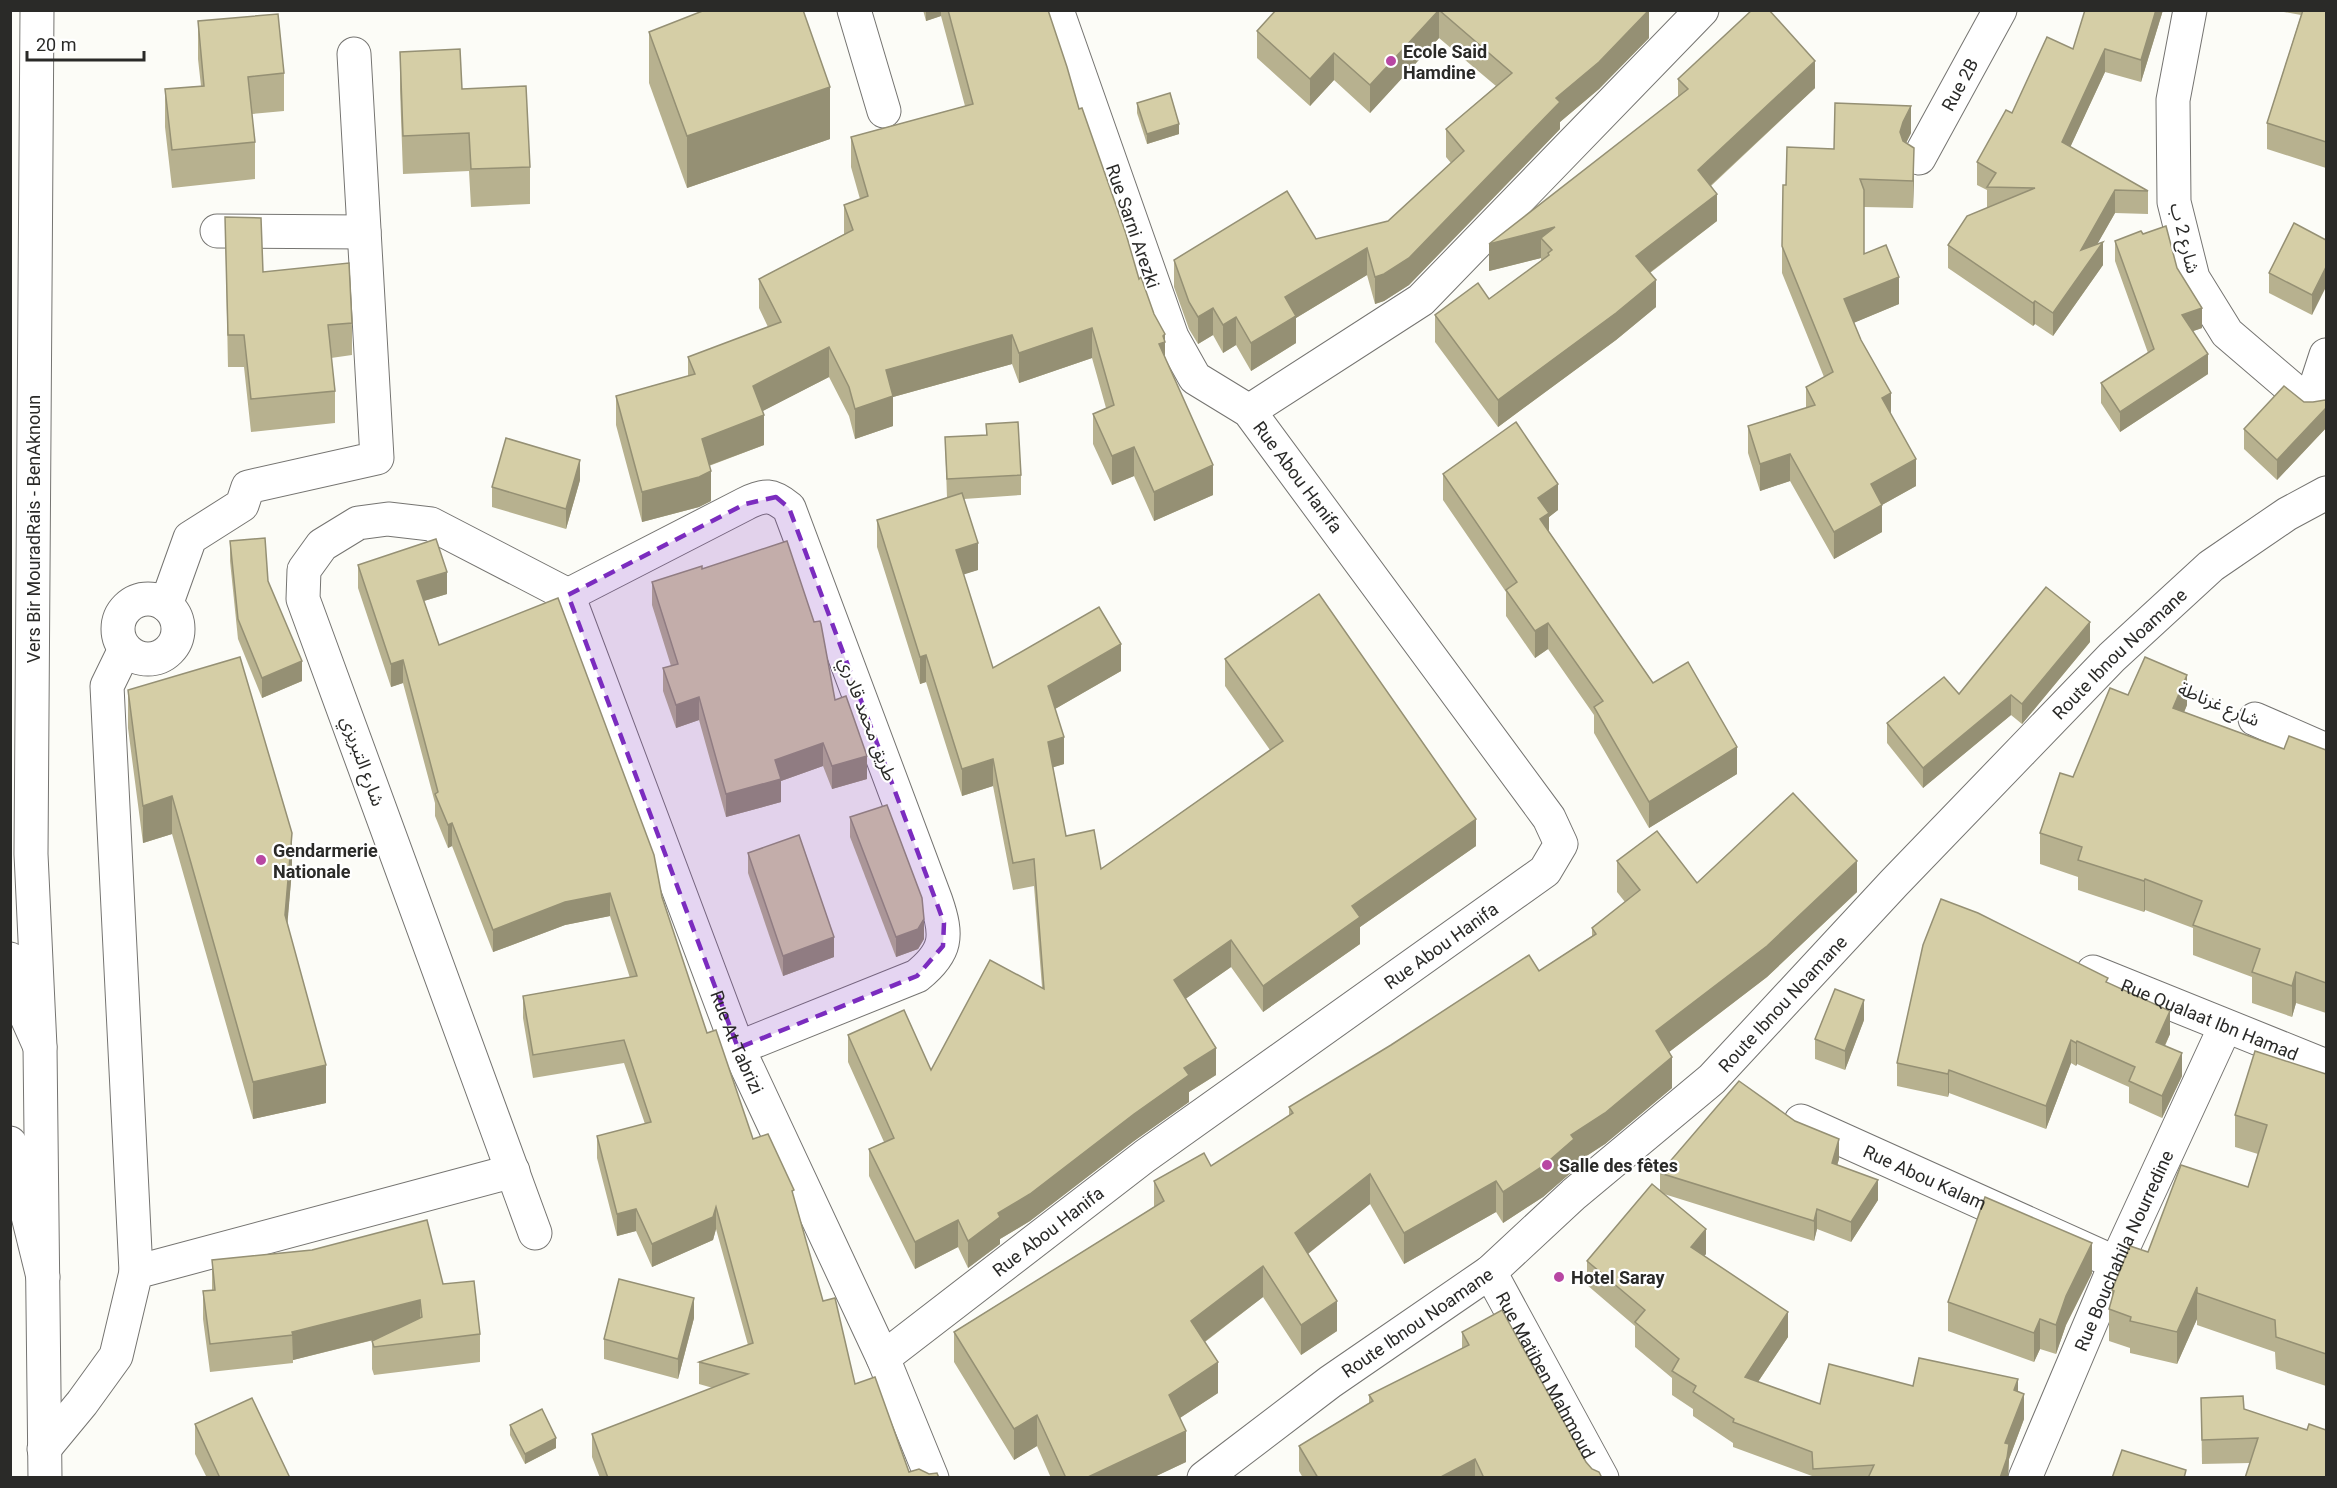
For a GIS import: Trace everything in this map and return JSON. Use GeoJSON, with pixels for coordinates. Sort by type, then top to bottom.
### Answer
{"type":"FeatureCollection","features":[{"type":"Feature","properties":{"kind":"main road","name":"Vers Bir MouradRais - BenAknoun"},"geometry":{"type":"LineString","coordinates":[[37,10],[31,854],[40,1047],[43,1277]]}},
{"type":"Feature","properties":{"kind":"main road"},"geometry":{"type":"LineString","coordinates":[[854,10],[884,111]]}},
{"type":"Feature","properties":{"kind":"main road","name":"Rue Sarni Arezki"},"geometry":{"type":"LineString","coordinates":[[1057,10],[1172,337],[1195,378],[1249,411]]}},
{"type":"Feature","properties":{"kind":"main road"},"geometry":{"type":"LineString","coordinates":[[1249,411],[1421,300],[1702,10]]}},
{"type":"Feature","properties":{"kind":"main road","name":"Rue 2B"},"geometry":{"type":"LineString","coordinates":[[1919,158],[2000,10]]}},
{"type":"Feature","properties":{"kind":"main road","name":"شارع 2 ب"},"geometry":{"type":"LineString","coordinates":[[2190,10],[2173,100],[2173,123],[2174,202],[2193,278],[2227,333],[2318,402]]}},
{"type":"Feature","properties":{"kind":"main road"},"geometry":{"type":"LineString","coordinates":[[166,605],[190,538],[242,505],[248,487],[377,458],[354,54]]}},
{"type":"Feature","properties":{"kind":"main road"},"geometry":{"type":"LineString","coordinates":[[217,231],[364,232]]}},
{"type":"Feature","properties":{"kind":"main road"},"geometry":{"type":"LineString","coordinates":[[2318,402],[2326,355]]}},
{"type":"Feature","properties":{"kind":"main road","name":"Rue Abou Hanifa"},"geometry":{"type":"LineString","coordinates":[[883,1358],[1145,1156],[1545,871],[1561,844],[1549,818],[1249,411]]}},
{"type":"Feature","properties":{"kind":"main road","name":"Route Ibnou Noamane"},"geometry":{"type":"LineString","coordinates":[[1204,1478],[1235,1467],[1330,1382],[1490,1272],[1574,1194],[1712,1079],[1902,874],[2112,657],[2211,566],[2287,514],[2326,494]]}},
{"type":"Feature","properties":{"kind":"main road","name":"طريق محمد قادري"},"geometry":{"type":"LineString","coordinates":[[568,595],[759,497],[776,497],[789,508],[944,922],[943,946],[934,962],[918,976],[738,1048]]}},
{"type":"Feature","properties":{"kind":"main road","name":"شارع التبريزي"},"geometry":{"type":"LineString","coordinates":[[535,1233],[303,599],[304,570],[322,545],[358,523],[388,519],[430,524],[568,595]]}},
{"type":"Feature","properties":{"kind":"main road","name":"Rue At Tabrizi"},"geometry":{"type":"LineString","coordinates":[[568,595],[738,1048],[883,1358],[932,1478]]}},
{"type":"Feature","properties":{"kind":"main road"},"geometry":{"type":"LineString","coordinates":[[148,598],[166,605],[173,612],[178,631],[170,649],[162,656],[153,659],[133,656],[120,640],[118,630],[123,611],[130,604],[148,598]]}},
{"type":"Feature","properties":{"kind":"main road"},"geometry":{"type":"LineString","coordinates":[[45,1463],[82,1403],[116,1356],[136,1272],[107,686],[125,649]]}},
{"type":"Feature","properties":{"kind":"main road","name":"شارع غرناطة"},"geometry":{"type":"LineString","coordinates":[[2255,719],[2326,750]]}},
{"type":"Feature","properties":{"kind":"main road"},"geometry":{"type":"LineString","coordinates":[[10,959],[20,1002],[40,1047]]}},
{"type":"Feature","properties":{"kind":"main road","name":"Rue Qualaat Ibn Hamad"},"geometry":{"type":"LineString","coordinates":[[2093,972],[2326,1066]]}},
{"type":"Feature","properties":{"kind":"main road","name":"Rue Bouchahila Nourredine"},"geometry":{"type":"LineString","coordinates":[[2025,1478],[2115,1263],[2225,1027]]}},
{"type":"Feature","properties":{"kind":"main road","name":"Rue Abou Kalam"},"geometry":{"type":"LineString","coordinates":[[1801,1120],[2115,1263]]}},
{"type":"Feature","properties":{"kind":"main road"},"geometry":{"type":"LineString","coordinates":[[10,1143],[43,1277],[45,1463]]}},
{"type":"Feature","properties":{"kind":"main road"},"geometry":{"type":"LineString","coordinates":[[136,1272],[513,1172]]}},
{"type":"Feature","properties":{"kind":"main road","name":"Rue Matiben Mahmoud"},"geometry":{"type":"LineString","coordinates":[[1490,1272],[1602,1478]]}},
{"type":"Feature","properties":{"kind":"path","name":"شارع غرناطة"},"geometry":{"type":"LineString","coordinates":[[2173,684],[2255,719]]}},
{"type":"Feature","properties":{"kind":"highlighted area"},"geometry":{"type":"Polygon","coordinates":[[[776,497],[789,508],[936,901],[944,923],[943,946],[917,976],[738,1048],[568,595],[745,504],[776,497]]]}},
{"type":"Feature","properties":{"kind":"building"},"geometry":{"type":"Polygon","coordinates":[[[705,10],[803,10],[830,87],[687,136],[649,32],[705,10]]]}},
{"type":"Feature","properties":{"kind":"building"},"geometry":{"type":"Polygon","coordinates":[[[948,10],[1048,10],[1079,109],[1082,108],[1126,234],[1139,279],[1141,277],[1154,314],[1165,334],[1163,336],[1165,342],[1159,344],[1213,465],[1154,492],[1134,447],[1112,456],[1093,414],[1114,405],[1092,328],[1019,353],[1012,335],[886,370],[893,396],[855,409],[849,387],[829,347],[753,386],[764,415],[702,439],[711,471],[699,477],[642,492],[616,396],[695,374],[688,357],[781,322],[759,279],[853,230],[844,205],[868,196],[851,137],[973,104],[948,10]]]}},
{"type":"Feature","properties":{"kind":"building"},"geometry":{"type":"Polygon","coordinates":[[[1276,10],[1439,10],[1370,85],[1334,53],[1310,79],[1257,31],[1276,10]]]}},
{"type":"Feature","properties":{"kind":"building"},"geometry":{"type":"Polygon","coordinates":[[[1439,10],[1649,10],[1599,62],[1556,98],[1560,102],[1409,258],[1375,277],[1367,248],[1285,297],[1296,316],[1251,343],[1236,317],[1223,325],[1213,308],[1198,317],[1189,302],[1174,260],[1287,191],[1316,239],[1388,221],[1464,151],[1446,129],[1512,73],[1439,10]]]}},
{"type":"Feature","properties":{"kind":"building"},"geometry":{"type":"Polygon","coordinates":[[[1752,10],[1769,10],[1815,61],[1698,170],[1717,194],[1636,256],[1656,280],[1616,313],[1498,400],[1435,315],[1478,283],[1489,299],[1549,255],[1548,253],[1552,250],[1541,238],[1555,227],[1489,244],[1688,89],[1678,79],[1752,10]]]}},
{"type":"Feature","properties":{"kind":"building"},"geometry":{"type":"Polygon","coordinates":[[[2085,10],[2156,10],[2141,60],[2105,49],[2062,142],[2148,191],[2115,190],[2081,250],[2103,242],[2053,313],[2035,301],[2033,303],[1948,245],[1967,216],[2035,188],[1987,187],[1996,173],[1977,162],[2006,110],[2012,113],[2047,37],[2073,49],[2085,10]]]}},
{"type":"Feature","properties":{"kind":"building"},"geometry":{"type":"Polygon","coordinates":[[[2303,10],[2326,10],[2326,142],[2267,123],[2303,10]]]}},
{"type":"Feature","properties":{"kind":"building"},"geometry":{"type":"Polygon","coordinates":[[[278,14],[284,73],[248,77],[255,142],[172,150],[165,89],[204,86],[198,21],[278,14]]]}},
{"type":"Feature","properties":{"kind":"building"},"geometry":{"type":"Polygon","coordinates":[[[460,49],[462,89],[526,86],[530,167],[471,169],[469,133],[403,136],[400,52],[460,49]]]}},
{"type":"Feature","properties":{"kind":"building"},"geometry":{"type":"Polygon","coordinates":[[[1170,93],[1179,124],[1147,134],[1137,103],[1170,93]]]}},
{"type":"Feature","properties":{"kind":"building"},"geometry":{"type":"Polygon","coordinates":[[[1835,103],[1911,106],[1900,132],[1903,141],[1914,148],[1913,181],[1860,179],[1864,190],[1864,254],[1886,245],[1899,277],[1844,299],[1861,340],[1891,393],[1882,398],[1916,459],[1871,484],[1882,505],[1834,532],[1790,454],[1760,464],[1748,426],[1815,405],[1806,387],[1833,372],[1782,246],[1783,185],[1786,185],[1787,147],[1834,149],[1835,103]]]}},
{"type":"Feature","properties":{"kind":"building"},"geometry":{"type":"Polygon","coordinates":[[[225,217],[261,218],[263,272],[349,263],[352,323],[328,325],[335,391],[251,399],[244,335],[228,335],[225,217]]]}},
{"type":"Feature","properties":{"kind":"building"},"geometry":{"type":"Polygon","coordinates":[[[2294,223],[2326,240],[2326,267],[2312,295],[2269,273],[2294,223]]]}},
{"type":"Feature","properties":{"kind":"building"},"geometry":{"type":"Polygon","coordinates":[[[2166,226],[2177,268],[2202,308],[2182,315],[2208,354],[2120,412],[2101,383],[2154,349],[2115,241],[2141,231],[2143,234],[2166,226]]]}},
{"type":"Feature","properties":{"kind":"building"},"geometry":{"type":"Polygon","coordinates":[[[2284,386],[2304,402],[2325,400],[2326,408],[2277,460],[2244,429],[2284,386]]]}},
{"type":"Feature","properties":{"kind":"building"},"geometry":{"type":"Polygon","coordinates":[[[1018,422],[1021,475],[947,479],[945,437],[987,435],[986,424],[1018,422]]]}},
{"type":"Feature","properties":{"kind":"building"},"geometry":{"type":"Polygon","coordinates":[[[1516,422],[1558,484],[1538,498],[1549,513],[1540,519],[1653,683],[1688,662],[1737,747],[1649,802],[1594,707],[1603,701],[1548,623],[1535,631],[1506,590],[1517,582],[1443,474],[1516,422]]]}},
{"type":"Feature","properties":{"kind":"building"},"geometry":{"type":"Polygon","coordinates":[[[506,438],[580,460],[566,509],[492,487],[506,438]]]}},
{"type":"Feature","properties":{"kind":"building"},"geometry":{"type":"Polygon","coordinates":[[[962,493],[978,543],[956,550],[993,668],[1099,607],[1121,644],[1048,686],[1064,737],[1048,742],[1066,836],[1094,830],[1101,869],[1283,741],[1225,659],[1319,594],[1476,819],[1352,906],[1360,917],[1263,986],[1231,940],[1174,980],[1216,1048],[1184,1068],[1189,1075],[1030,1194],[998,1213],[1000,1217],[968,1241],[958,1220],[915,1242],[869,1149],[894,1138],[848,1035],[904,1010],[931,1070],[990,960],[1044,989],[1034,859],[1013,863],[993,759],[962,769],[926,655],[920,657],[877,520],[962,493]]]}},
{"type":"Feature","properties":{"kind":"building"},"geometry":{"type":"Polygon","coordinates":[[[265,538],[268,581],[302,661],[262,678],[238,619],[230,541],[265,538]]]}},
{"type":"Feature","properties":{"kind":"building"},"geometry":{"type":"Polygon","coordinates":[[[436,539],[447,572],[417,581],[439,645],[558,598],[654,855],[662,897],[707,1033],[716,1030],[753,1139],[768,1134],[794,1190],[792,1191],[823,1301],[835,1298],[855,1384],[875,1377],[909,1472],[919,1469],[929,1474],[937,1473],[939,1478],[608,1478],[592,1434],[748,1374],[699,1362],[753,1343],[716,1207],[713,1217],[652,1244],[636,1209],[617,1214],[597,1136],[651,1122],[624,1040],[533,1055],[523,996],[637,976],[610,893],[565,902],[493,930],[452,823],[448,825],[435,794],[438,792],[403,660],[391,664],[358,565],[436,539]]]}},
{"type":"Feature","properties":{"kind":"building"},"geometry":{"type":"Polygon","coordinates":[[[787,541],[814,622],[820,621],[821,624],[835,700],[846,696],[867,756],[832,766],[823,743],[775,760],[781,779],[726,794],[699,697],[676,705],[663,668],[678,664],[652,582],[702,566],[702,569],[787,541]]]}},
{"type":"Feature","properties":{"kind":"building"},"geometry":{"type":"Polygon","coordinates":[[[2046,587],[2090,622],[2022,704],[2011,695],[1923,768],[1887,723],[1944,677],[1959,694],[2046,587]]]}},
{"type":"Feature","properties":{"kind":"building"},"geometry":{"type":"Polygon","coordinates":[[[240,657],[292,833],[285,915],[326,1065],[253,1082],[172,796],[143,806],[128,690],[240,657]]]}},
{"type":"Feature","properties":{"kind":"building"},"geometry":{"type":"Polygon","coordinates":[[[2145,657],[2187,675],[2173,708],[2284,749],[2289,736],[2326,750],[2326,983],[2296,972],[2292,986],[2252,972],[2260,949],[2193,925],[2202,901],[2145,879],[2144,881],[2078,860],[2082,847],[2040,833],[2060,773],[2073,777],[2110,688],[2128,695],[2145,657]]]}},
{"type":"Feature","properties":{"kind":"building"},"geometry":{"type":"Polygon","coordinates":[[[1793,793],[1857,861],[1767,946],[1656,1031],[1672,1057],[1605,1113],[1571,1135],[1574,1139],[1543,1166],[1503,1192],[1496,1181],[1404,1233],[1370,1174],[1295,1233],[1337,1301],[1301,1325],[1263,1266],[1191,1321],[1218,1362],[1169,1395],[1186,1431],[1086,1478],[1066,1478],[1037,1415],[1014,1429],[954,1332],[1164,1201],[1154,1181],[1204,1153],[1211,1166],[1293,1113],[1289,1107],[1391,1045],[1529,955],[1539,971],[1596,934],[1592,928],[1640,890],[1617,861],[1657,831],[1697,883],[1793,793]]]}},
{"type":"Feature","properties":{"kind":"building"},"geometry":{"type":"Polygon","coordinates":[[[887,805],[922,898],[924,919],[918,929],[896,937],[850,817],[887,805]]]}},
{"type":"Feature","properties":{"kind":"building"},"geometry":{"type":"Polygon","coordinates":[[[799,835],[834,937],[783,956],[748,853],[799,835]]]}},
{"type":"Feature","properties":{"kind":"building"},"geometry":{"type":"Polygon","coordinates":[[[1941,899],[1978,913],[2108,978],[2106,982],[2170,1011],[2156,1042],[2182,1053],[2162,1096],[2129,1081],[2135,1067],[2071,1040],[2046,1106],[1949,1070],[1948,1074],[1897,1063],[1923,945],[1941,899]]]}},
{"type":"Feature","properties":{"kind":"building"},"geometry":{"type":"Polygon","coordinates":[[[1835,989],[1864,1000],[1845,1051],[1815,1039],[1835,989]]]}},
{"type":"Feature","properties":{"kind":"building"},"geometry":{"type":"Polygon","coordinates":[[[2255,1051],[2326,1074],[2326,1354],[2276,1337],[2275,1320],[2197,1293],[2197,1287],[2177,1332],[2130,1321],[2131,1317],[2109,1309],[2114,1291],[2112,1290],[2130,1246],[2148,1252],[2181,1165],[2248,1187],[2267,1125],[2235,1115],[2255,1051]]]}},
{"type":"Feature","properties":{"kind":"building"},"geometry":{"type":"Polygon","coordinates":[[[1739,1081],[1795,1121],[1839,1139],[1832,1163],[1878,1180],[1851,1222],[1817,1209],[1814,1221],[1660,1173],[1739,1081]]]}},
{"type":"Feature","properties":{"kind":"building"},"geometry":{"type":"Polygon","coordinates":[[[1652,1184],[1706,1229],[1691,1247],[1788,1312],[1745,1377],[1820,1404],[1829,1364],[1913,1386],[1919,1358],[2018,1379],[2014,1390],[2024,1394],[2005,1443],[2009,1444],[2007,1458],[2000,1478],[1868,1478],[1874,1465],[1813,1469],[1812,1452],[1733,1422],[1734,1419],[1693,1392],[1696,1386],[1672,1371],[1679,1359],[1635,1322],[1645,1310],[1587,1261],[1652,1184]]]}},
{"type":"Feature","properties":{"kind":"building"},"geometry":{"type":"Polygon","coordinates":[[[1985,1197],[2092,1243],[2066,1296],[2056,1325],[2040,1319],[2034,1333],[1948,1302],[1985,1197]]]}},
{"type":"Feature","properties":{"kind":"building"},"geometry":{"type":"Polygon","coordinates":[[[427,1220],[443,1284],[474,1281],[480,1334],[374,1347],[372,1341],[422,1317],[420,1300],[292,1332],[293,1335],[210,1344],[203,1291],[215,1290],[212,1260],[312,1250],[427,1220]]]}},
{"type":"Feature","properties":{"kind":"building"},"geometry":{"type":"Polygon","coordinates":[[[619,1279],[694,1298],[678,1359],[604,1339],[619,1279]]]}},
{"type":"Feature","properties":{"kind":"building"},"geometry":{"type":"Polygon","coordinates":[[[1502,1310],[1586,1462],[1592,1469],[1599,1472],[1602,1478],[1484,1478],[1475,1459],[1439,1478],[1318,1478],[1299,1446],[1373,1401],[1369,1395],[1469,1345],[1462,1332],[1502,1310]]]}},
{"type":"Feature","properties":{"kind":"building"},"geometry":{"type":"Polygon","coordinates":[[[2243,1396],[2244,1409],[2307,1430],[2309,1424],[2326,1430],[2326,1478],[2245,1478],[2258,1438],[2202,1440],[2201,1398],[2243,1396]]]}},
{"type":"Feature","properties":{"kind":"building"},"geometry":{"type":"Polygon","coordinates":[[[252,1398],[290,1478],[220,1478],[195,1424],[252,1398]]]}},
{"type":"Feature","properties":{"kind":"building"},"geometry":{"type":"Polygon","coordinates":[[[542,1409],[556,1438],[525,1454],[510,1425],[542,1409]]]}},
{"type":"Feature","properties":{"kind":"building"},"geometry":{"type":"Polygon","coordinates":[[[2122,1450],[2186,1470],[2184,1478],[2112,1478],[2122,1450]]]}},
{"type":"Feature","properties":{"kind":"place","name":"Ecole Said Hamdine"},"geometry":{"type":"Point","coordinates":[1391,61]}},
{"type":"Feature","properties":{"kind":"place","name":"Gendarmerie Nationale"},"geometry":{"type":"Point","coordinates":[261,860]}},
{"type":"Feature","properties":{"kind":"place","name":"Salle des fêtes"},"geometry":{"type":"Point","coordinates":[1547,1165]}},
{"type":"Feature","properties":{"kind":"place","name":"Hotel Saray"},"geometry":{"type":"Point","coordinates":[1559,1277]}}]}
